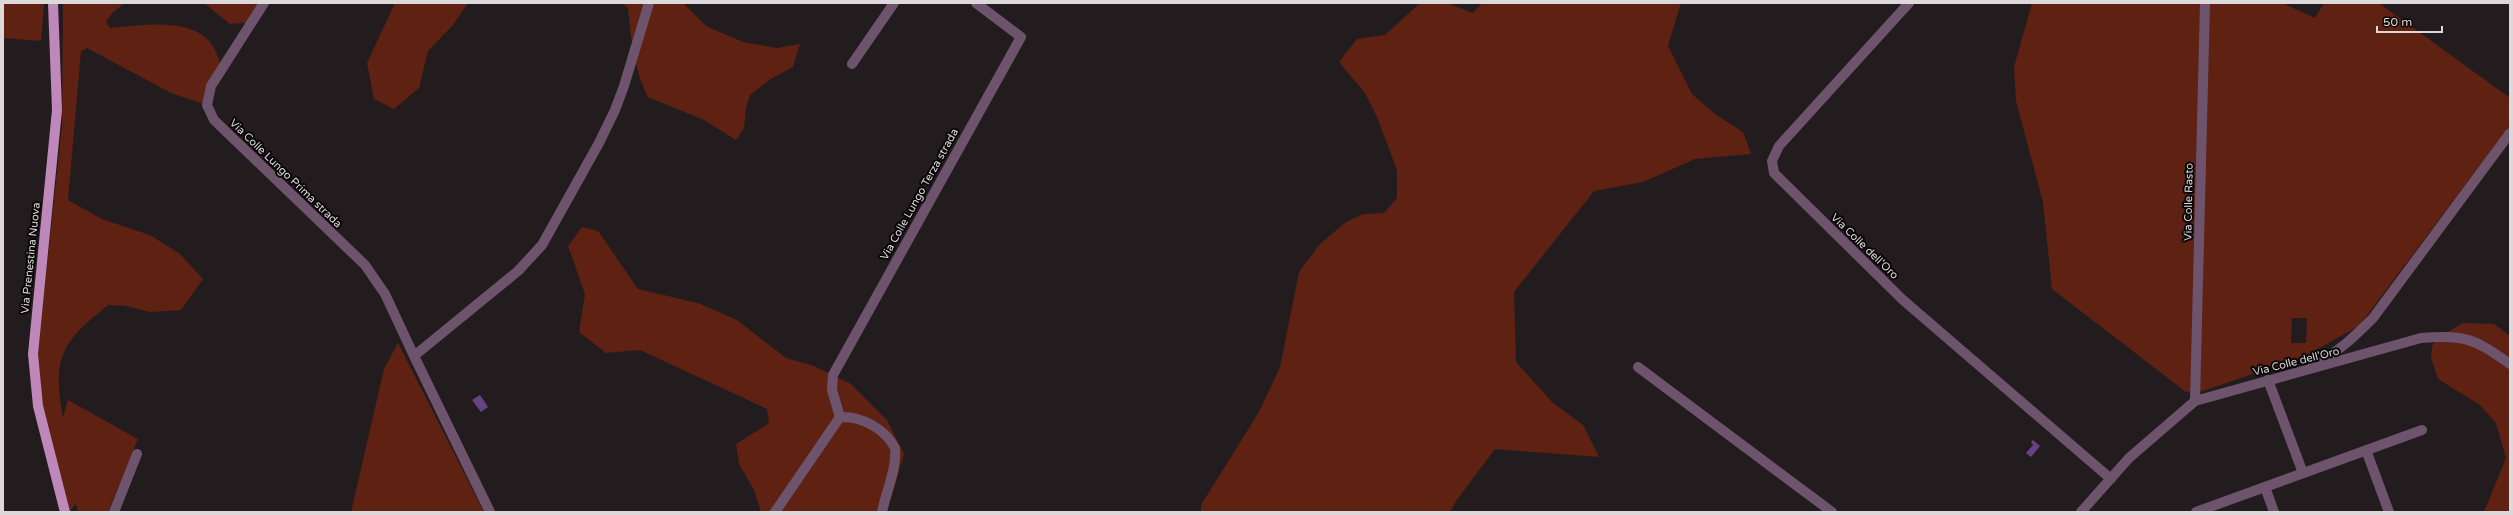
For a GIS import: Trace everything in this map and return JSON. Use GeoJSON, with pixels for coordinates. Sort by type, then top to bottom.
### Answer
{"type":"FeatureCollection","features":[{"type":"Feature","properties":{"kind":"main road","name":"Via Prenestina Nuova"},"geometry":{"type":"LineString","coordinates":[[53,3],[58,110],[33,354],[38,406],[65,512]]}},
{"type":"Feature","properties":{"kind":"street","name":"Via Colle Lungo Prima strada"},"geometry":{"type":"LineString","coordinates":[[264,3],[211,86],[207,96],[210,113],[237,144],[365,265],[385,294],[490,512]]}},
{"type":"Feature","properties":{"kind":"street"},"geometry":{"type":"LineString","coordinates":[[414,356],[518,272],[542,245],[599,143],[615,110],[624,86],[649,3]]}},
{"type":"Feature","properties":{"kind":"street"},"geometry":{"type":"LineString","coordinates":[[852,64],[894,3]]}},
{"type":"Feature","properties":{"kind":"street","name":"Via Colle Lungo Terza strada"},"geometry":{"type":"LineString","coordinates":[[840,417],[832,390],[833,375],[1021,37],[976,3]]}},
{"type":"Feature","properties":{"kind":"street","name":"Via Colle dell'Oro"},"geometry":{"type":"LineString","coordinates":[[1909,3],[1779,146],[1772,161],[1774,173],[1903,300],[2111,479]]}},
{"type":"Feature","properties":{"kind":"street","name":"Via Colle Rasto"},"geometry":{"type":"LineString","coordinates":[[2195,401],[2205,3]]}},
{"type":"Feature","properties":{"kind":"street"},"geometry":{"type":"LineString","coordinates":[[2289,374],[2324,359],[2348,342],[2373,318],[2510,133]]}},
{"type":"Feature","properties":{"kind":"street","name":"Via Colle dell'Oro"},"geometry":{"type":"LineString","coordinates":[[2080,512],[2130,458],[2195,401],[2289,374],[2343,361],[2408,341],[2439,337],[2469,338],[2480,343],[2510,364]]}},
{"type":"Feature","properties":{"kind":"street"},"geometry":{"type":"LineString","coordinates":[[1638,367],[1832,512]]}},
{"type":"Feature","properties":{"kind":"street"},"geometry":{"type":"LineString","coordinates":[[2268,380],[2303,473]]}},
{"type":"Feature","properties":{"kind":"street"},"geometry":{"type":"LineString","coordinates":[[775,512],[840,417],[856,418],[879,430],[896,448],[895,467],[882,512]]}},
{"type":"Feature","properties":{"kind":"street"},"geometry":{"type":"LineString","coordinates":[[2196,512],[2422,430]]}},
{"type":"Feature","properties":{"kind":"street"},"geometry":{"type":"LineString","coordinates":[[2366,450],[2390,512]]}},
{"type":"Feature","properties":{"kind":"street"},"geometry":{"type":"LineString","coordinates":[[114,512],[137,454]]}},
{"type":"Feature","properties":{"kind":"street"},"geometry":{"type":"LineString","coordinates":[[2265,487],[2274,512]]}},
{"type":"Feature","properties":{"kind":"shaded area"},"geometry":{"type":"Polygon","coordinates":[[[3,3],[44,3],[41,41],[3,38],[3,3]]]}},
{"type":"Feature","properties":{"kind":"shaded area"},"geometry":{"type":"Polygon","coordinates":[[[63,3],[125,3],[112,13],[106,22],[110,28],[140,25],[172,25],[187,28],[201,34],[211,43],[221,67],[221,73],[207,105],[171,93],[87,48],[81,51],[68,200],[102,219],[150,235],[180,254],[203,279],[181,310],[150,312],[127,306],[108,305],[80,330],[70,341],[64,353],[60,365],[59,380],[63,418],[68,400],[138,439],[108,512],[78,512],[76,504],[69,512],[43,409],[37,358],[62,126],[63,3]]]}},
{"type":"Feature","properties":{"kind":"shaded area"},"geometry":{"type":"Polygon","coordinates":[[[204,3],[264,3],[252,22],[230,24],[204,3]]]}},
{"type":"Feature","properties":{"kind":"shaded area"},"geometry":{"type":"Polygon","coordinates":[[[395,3],[468,3],[453,25],[428,51],[419,88],[394,109],[374,99],[367,63],[395,3]]]}},
{"type":"Feature","properties":{"kind":"shaded area"},"geometry":{"type":"Polygon","coordinates":[[[622,3],[683,3],[706,26],[743,42],[777,48],[800,44],[793,67],[769,80],[750,95],[746,108],[744,128],[736,140],[704,120],[648,97],[636,65],[628,8],[622,3]]]}},
{"type":"Feature","properties":{"kind":"shaded area"},"geometry":{"type":"Polygon","coordinates":[[[1420,3],[1447,3],[1473,13],[1482,3],[1681,3],[1668,46],[1692,94],[1715,114],[1743,132],[1751,154],[1695,159],[1643,182],[1594,191],[1514,292],[1516,362],[1552,402],[1583,425],[1599,457],[1495,449],[1456,501],[1450,512],[1201,512],[1201,505],[1259,412],[1280,367],[1299,272],[1320,244],[1346,222],[1363,214],[1384,213],[1397,198],[1397,170],[1377,117],[1365,93],[1339,62],[1357,39],[1385,35],[1420,3]]]}},
{"type":"Feature","properties":{"kind":"shaded area"},"geometry":{"type":"Polygon","coordinates":[[[2032,3],[2282,3],[2315,18],[2324,3],[2379,3],[2510,98],[2510,125],[2359,326],[2305,356],[2203,391],[2186,392],[2052,289],[2043,202],[2016,101],[2014,67],[2032,3]],[[2292,318],[2291,343],[2306,343],[2307,318],[2292,318]]]}},
{"type":"Feature","properties":{"kind":"shaded area"},"geometry":{"type":"Polygon","coordinates":[[[582,227],[598,231],[638,289],[698,303],[737,320],[786,358],[814,366],[851,384],[887,420],[904,454],[887,512],[761,512],[754,490],[739,464],[736,444],[769,423],[767,409],[640,350],[606,353],[579,332],[585,294],[568,246],[582,227]]]}},
{"type":"Feature","properties":{"kind":"shaded area"},"geometry":{"type":"Polygon","coordinates":[[[2463,323],[2494,324],[2510,336],[2510,512],[2484,512],[2506,458],[2496,423],[2480,405],[2438,379],[2431,358],[2432,346],[2439,337],[2463,323]]]}},
{"type":"Feature","properties":{"kind":"shaded area"},"geometry":{"type":"Polygon","coordinates":[[[398,343],[484,512],[351,512],[384,369],[398,343]]]}},
{"type":"Feature","properties":{"kind":"shaded area"},"geometry":{"type":"Polygon","coordinates":[[[480,395],[488,407],[481,412],[472,400],[480,395]]]}},
{"type":"Feature","properties":{"kind":"shaded area"},"geometry":{"type":"Polygon","coordinates":[[[2033,440],[2040,446],[2031,457],[2026,453],[2033,445],[2031,442],[2033,440]]]}}]}
